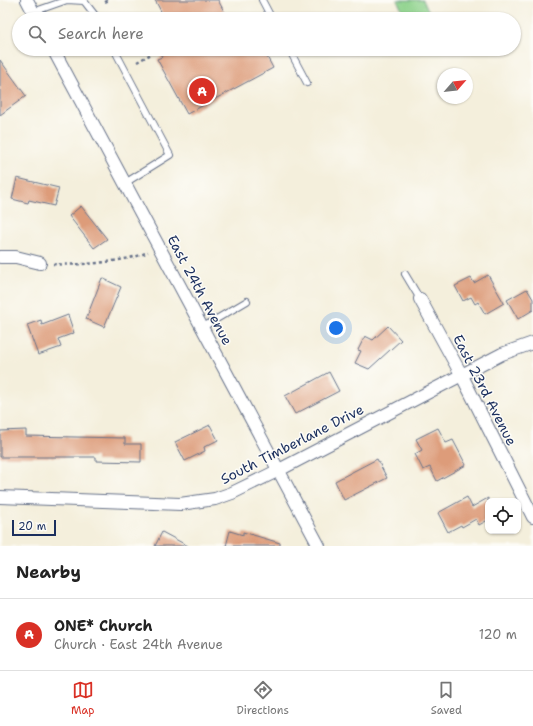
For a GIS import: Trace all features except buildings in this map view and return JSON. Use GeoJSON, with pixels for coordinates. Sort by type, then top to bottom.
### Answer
{"type":"FeatureCollection","features":[{"type":"Feature","properties":{"kind":"street"},"geometry":{"type":"LineString","coordinates":[[27,0],[33,12]]}},
{"type":"Feature","properties":{"kind":"street","name":"East 24th Avenue"},"geometry":{"type":"LineString","coordinates":[[57,56],[319,546]]}},
{"type":"Feature","properties":{"kind":"street"},"geometry":{"type":"LineString","coordinates":[[0,257],[16,257],[40,263]]}},
{"type":"Feature","properties":{"kind":"street","name":"East 23rd Avenue"},"geometry":{"type":"LineString","coordinates":[[420,299],[461,374],[533,516]]}},
{"type":"Feature","properties":{"kind":"street","name":"South Timberlane Drive"},"geometry":{"type":"LineString","coordinates":[[0,498],[180,504],[198,502],[232,493],[279,470],[461,374],[502,354],[533,343]]}},
{"type":"Feature","properties":{"kind":"lane"},"geometry":{"type":"LineString","coordinates":[[41,12],[67,0],[84,2],[92,12]]}},
{"type":"Feature","properties":{"kind":"lane"},"geometry":{"type":"LineString","coordinates":[[262,0],[268,12]]}},
{"type":"Feature","properties":{"kind":"lane"},"geometry":{"type":"LineString","coordinates":[[118,56],[170,155],[125,183]]}},
{"type":"Feature","properties":{"kind":"lane"},"geometry":{"type":"LineString","coordinates":[[293,56],[307,83]]}},
{"type":"Feature","properties":{"kind":"lane"},"geometry":{"type":"LineString","coordinates":[[405,274],[420,299]]}},
{"type":"Feature","properties":{"kind":"lane"},"geometry":{"type":"LineString","coordinates":[[203,327],[246,300]]}},
{"type":"Feature","properties":{"kind":"path"},"geometry":{"type":"LineString","coordinates":[[104,2],[109,0]]}},
{"type":"Feature","properties":{"kind":"path"},"geometry":{"type":"LineString","coordinates":[[137,62],[148,56]]}},
{"type":"Feature","properties":{"kind":"path"},"geometry":{"type":"LineString","coordinates":[[40,263],[66,265],[105,261],[132,257],[159,246]]}},
{"type":"Feature","properties":{"kind":"green space"},"geometry":{"type":"Polygon","coordinates":[[[397,0],[423,0],[429,12],[403,12],[397,0]]]}},
{"type":"Feature","properties":{"kind":"place","name":"ONE* Church"},"geometry":{"type":"Point","coordinates":[202,91]}}]}
